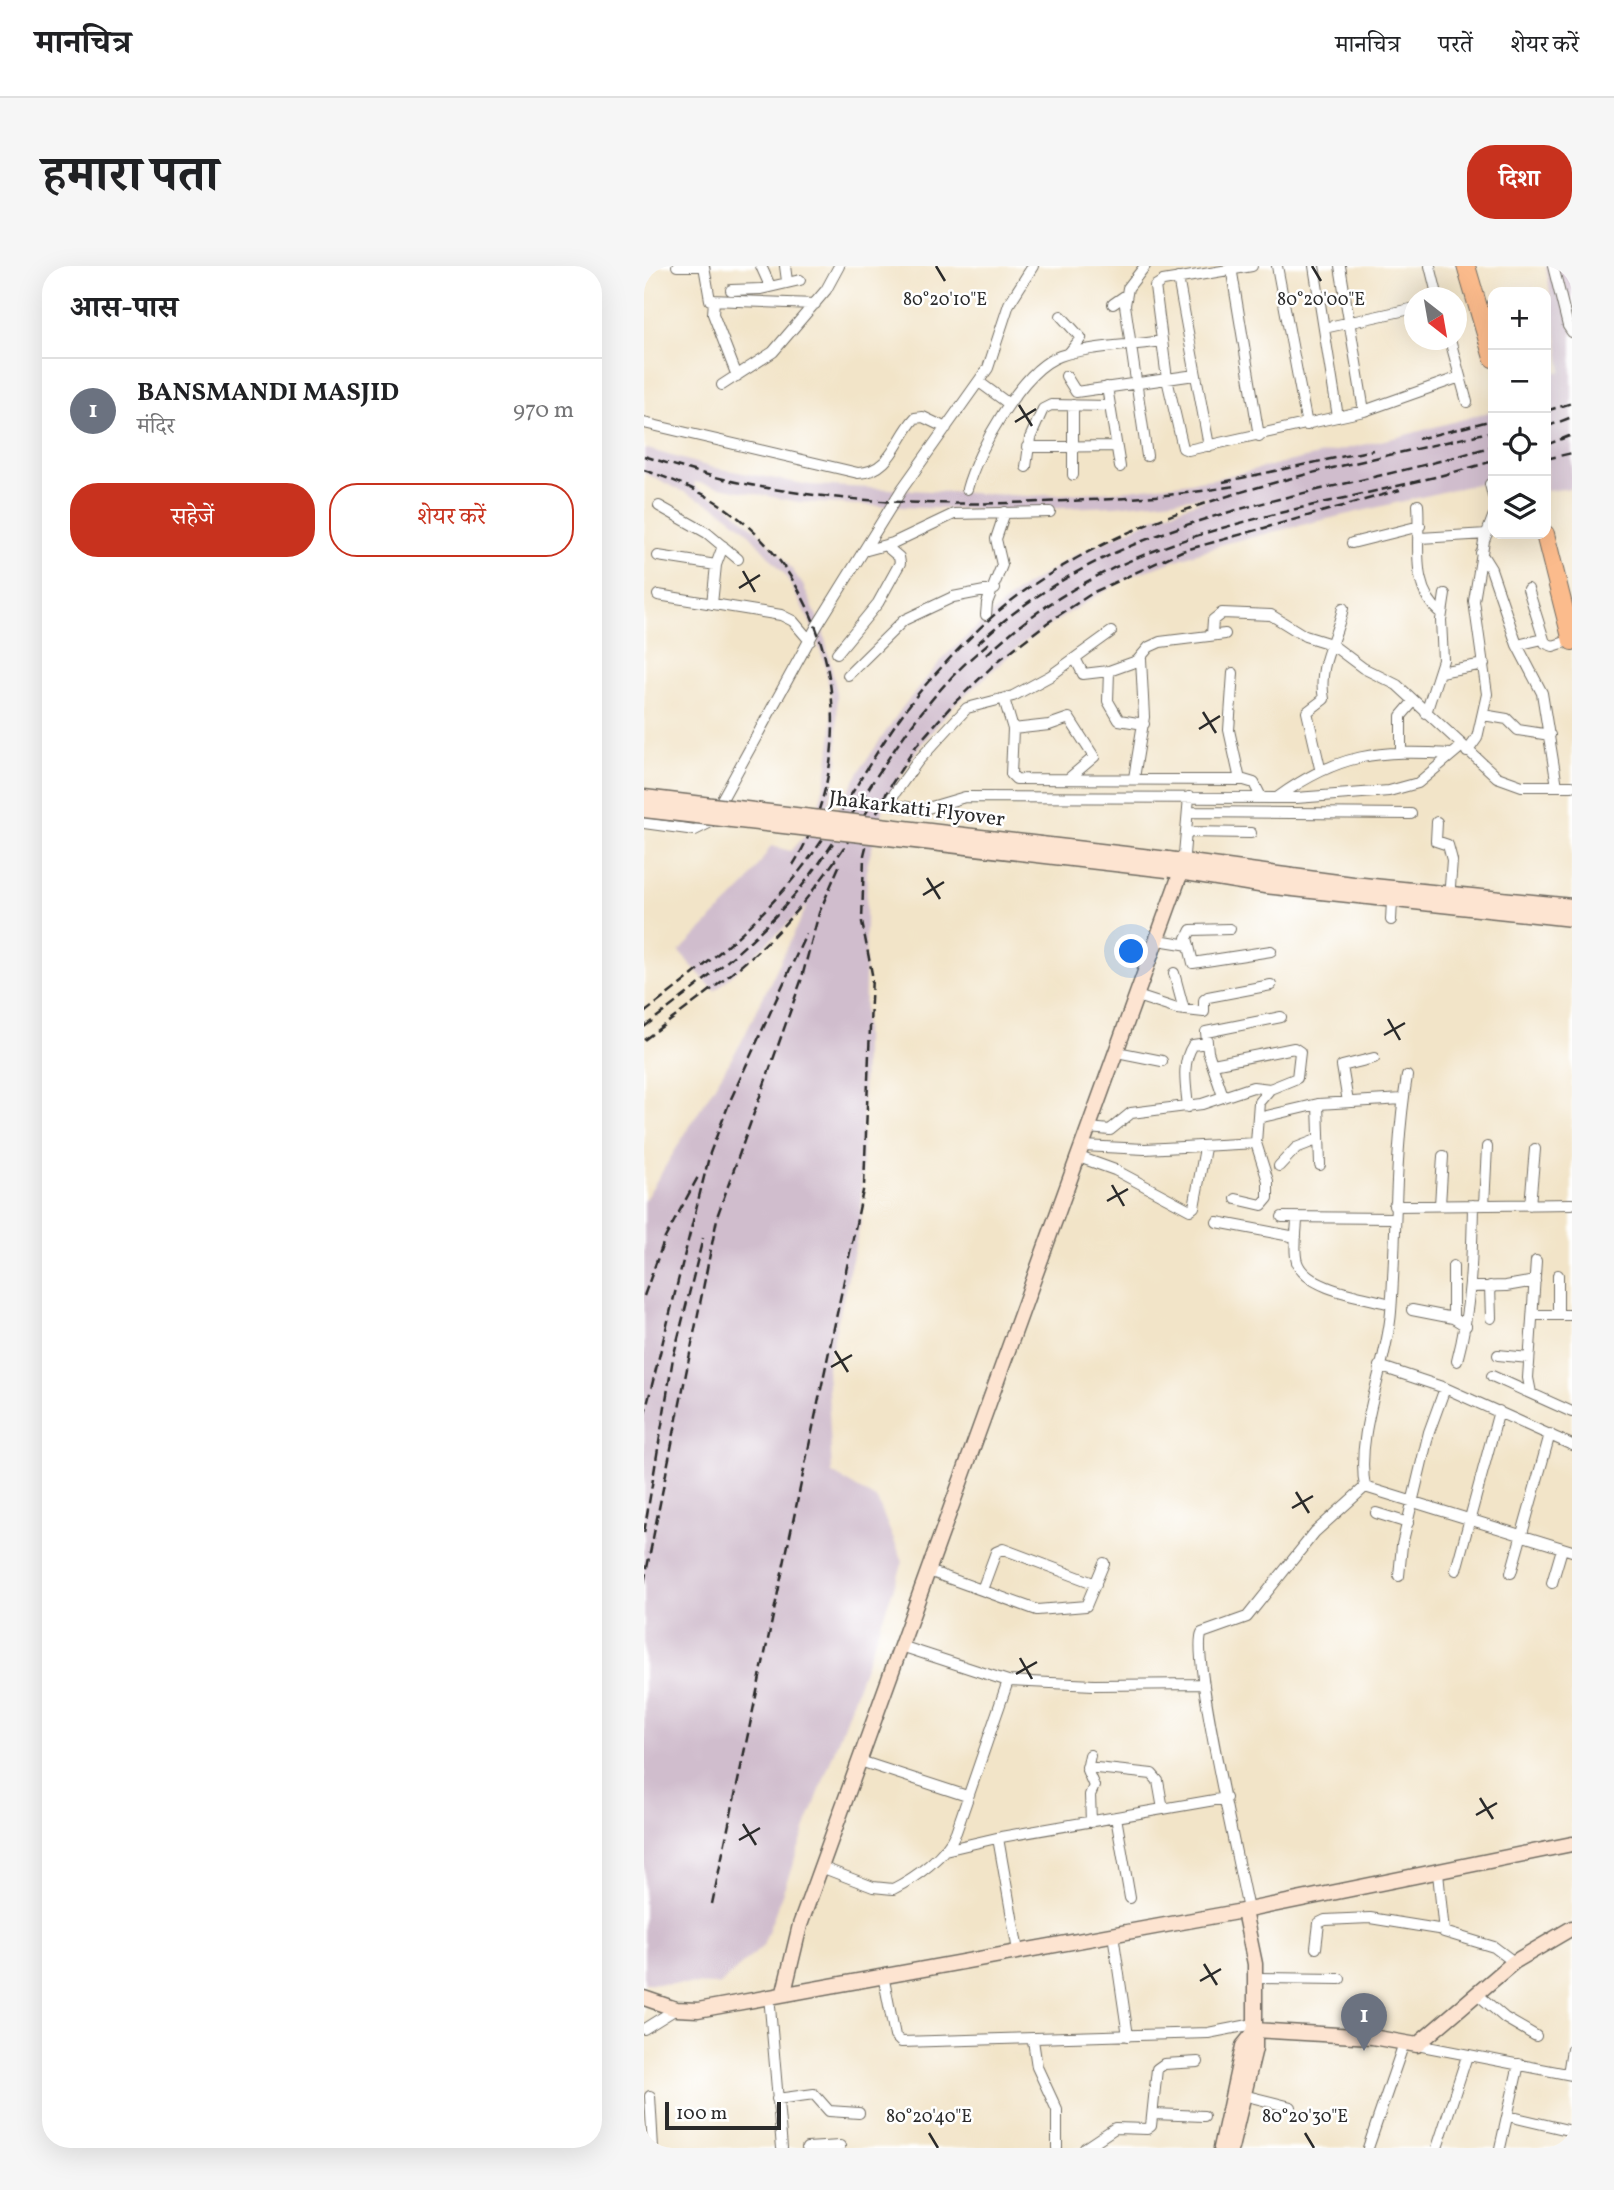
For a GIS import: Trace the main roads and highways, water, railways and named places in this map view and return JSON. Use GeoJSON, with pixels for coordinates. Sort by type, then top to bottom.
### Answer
{"type":"FeatureCollection","features":[{"type":"Feature","properties":{"kind":"highway"},"geometry":{"type":"LineString","coordinates":[[1466,266],[1491,350]]}},
{"type":"Feature","properties":{"kind":"highway"},"geometry":{"type":"LineString","coordinates":[[1546,539],[1572,641]]}},
{"type":"Feature","properties":{"kind":"main road","name":"Jhakarkatti Flyover"},"geometry":{"type":"LineString","coordinates":[[644,797],[1175,866]]}},
{"type":"Feature","properties":{"kind":"main road","name":"Jhakarkatti Flyover"},"geometry":{"type":"LineString","coordinates":[[644,810],[1175,866]]}},
{"type":"Feature","properties":{"kind":"main road"},"geometry":{"type":"LineString","coordinates":[[1175,866],[1231,870],[1572,919]]}},
{"type":"Feature","properties":{"kind":"main road"},"geometry":{"type":"LineString","coordinates":[[1175,866],[1392,901],[1449,900],[1572,906]]}},
{"type":"Feature","properties":{"kind":"main road"},"geometry":{"type":"LineString","coordinates":[[777,1994],[1157,940],[1175,866]]}},
{"type":"Feature","properties":{"kind":"main road"},"geometry":{"type":"LineString","coordinates":[[644,1998],[676,2009],[698,2010],[1246,1910],[1572,1844]]}},
{"type":"Feature","properties":{"kind":"main road"},"geometry":{"type":"LineString","coordinates":[[1231,2148],[1255,2048],[1256,1978],[1246,1910]]}},
{"type":"Feature","properties":{"kind":"main road"},"geometry":{"type":"LineString","coordinates":[[1254,2030],[1292,2030],[1410,2044],[1434,2033],[1514,1962],[1572,1928]]}},
{"type":"Feature","properties":{"kind":"main road"},"geometry":{"type":"LineString","coordinates":[[1220,2148],[1243,2046],[1254,2030]]}},
{"type":"Feature","properties":{"kind":"railway"},"geometry":{"type":"LineString","coordinates":[[1551,409],[1572,403]]}},
{"type":"Feature","properties":{"kind":"railway"},"geometry":{"type":"LineString","coordinates":[[1551,425],[1572,417]]}},
{"type":"Feature","properties":{"kind":"railway"},"geometry":{"type":"LineString","coordinates":[[1418,439],[1488,421]]}},
{"type":"Feature","properties":{"kind":"railway"},"geometry":{"type":"LineString","coordinates":[[644,1013],[729,944],[788,885],[821,841],[911,702],[973,634],[1023,592],[1075,559],[1131,531],[1189,509],[1310,474],[1488,432]]}},
{"type":"Feature","properties":{"kind":"railway"},"geometry":{"type":"LineString","coordinates":[[1551,443],[1572,435]]}},
{"type":"Feature","properties":{"kind":"railway"},"geometry":{"type":"LineString","coordinates":[[977,644],[1035,598],[1095,562],[1158,535],[1223,514],[1488,447]]}},
{"type":"Feature","properties":{"kind":"railway"},"geometry":{"type":"LineString","coordinates":[[1223,482],[1373,450]]}},
{"type":"Feature","properties":{"kind":"railway"},"geometry":{"type":"LineString","coordinates":[[1551,458],[1572,453]]}},
{"type":"Feature","properties":{"kind":"railway"},"geometry":{"type":"LineString","coordinates":[[644,456],[741,483],[862,500],[1025,503],[1171,495],[1234,486]]}},
{"type":"Feature","properties":{"kind":"railway"},"geometry":{"type":"LineString","coordinates":[[986,655],[1042,610],[1101,574],[1162,548],[1226,527],[1488,462]]}},
{"type":"Feature","properties":{"kind":"railway"},"geometry":{"type":"LineString","coordinates":[[644,470],[712,499],[760,538],[791,578],[814,623],[828,671],[833,721],[829,771],[816,819],[793,865]]}},
{"type":"Feature","properties":{"kind":"railway"},"geometry":{"type":"LineString","coordinates":[[712,1904],[864,1186],[872,974],[862,922],[864,855],[872,823],[889,788],[916,746],[953,704],[998,661],[1047,623],[1094,592],[1182,551],[1400,490]]}},
{"type":"Feature","properties":{"kind":"railway"},"geometry":{"type":"LineString","coordinates":[[644,1027],[736,954],[797,892],[916,720],[938,692],[990,642]]}},
{"type":"Feature","properties":{"kind":"railway"},"geometry":{"type":"LineString","coordinates":[[644,1040],[725,979],[787,922],[818,883],[874,800]]}},
{"type":"Feature","properties":{"kind":"railway"},"geometry":{"type":"LineString","coordinates":[[644,1583],[718,1214],[801,981],[819,913],[840,864]]}},
{"type":"Feature","properties":{"kind":"railway"},"geometry":{"type":"LineString","coordinates":[[644,1417],[710,1153],[730,1101],[806,934]]}},
{"type":"Feature","properties":{"kind":"railway"},"geometry":{"type":"LineString","coordinates":[[644,1296],[665,1238],[699,1175]]}},
{"type":"Feature","properties":{"kind":"railway"},"geometry":{"type":"LineString","coordinates":[[644,1533],[673,1358],[703,1238]]}},
{"type":"Feature","properties":{"kind":"place","name":"BANSMANDI MASJID"},"geometry":{"type":"Point","coordinates":[1364,2051]}}]}
